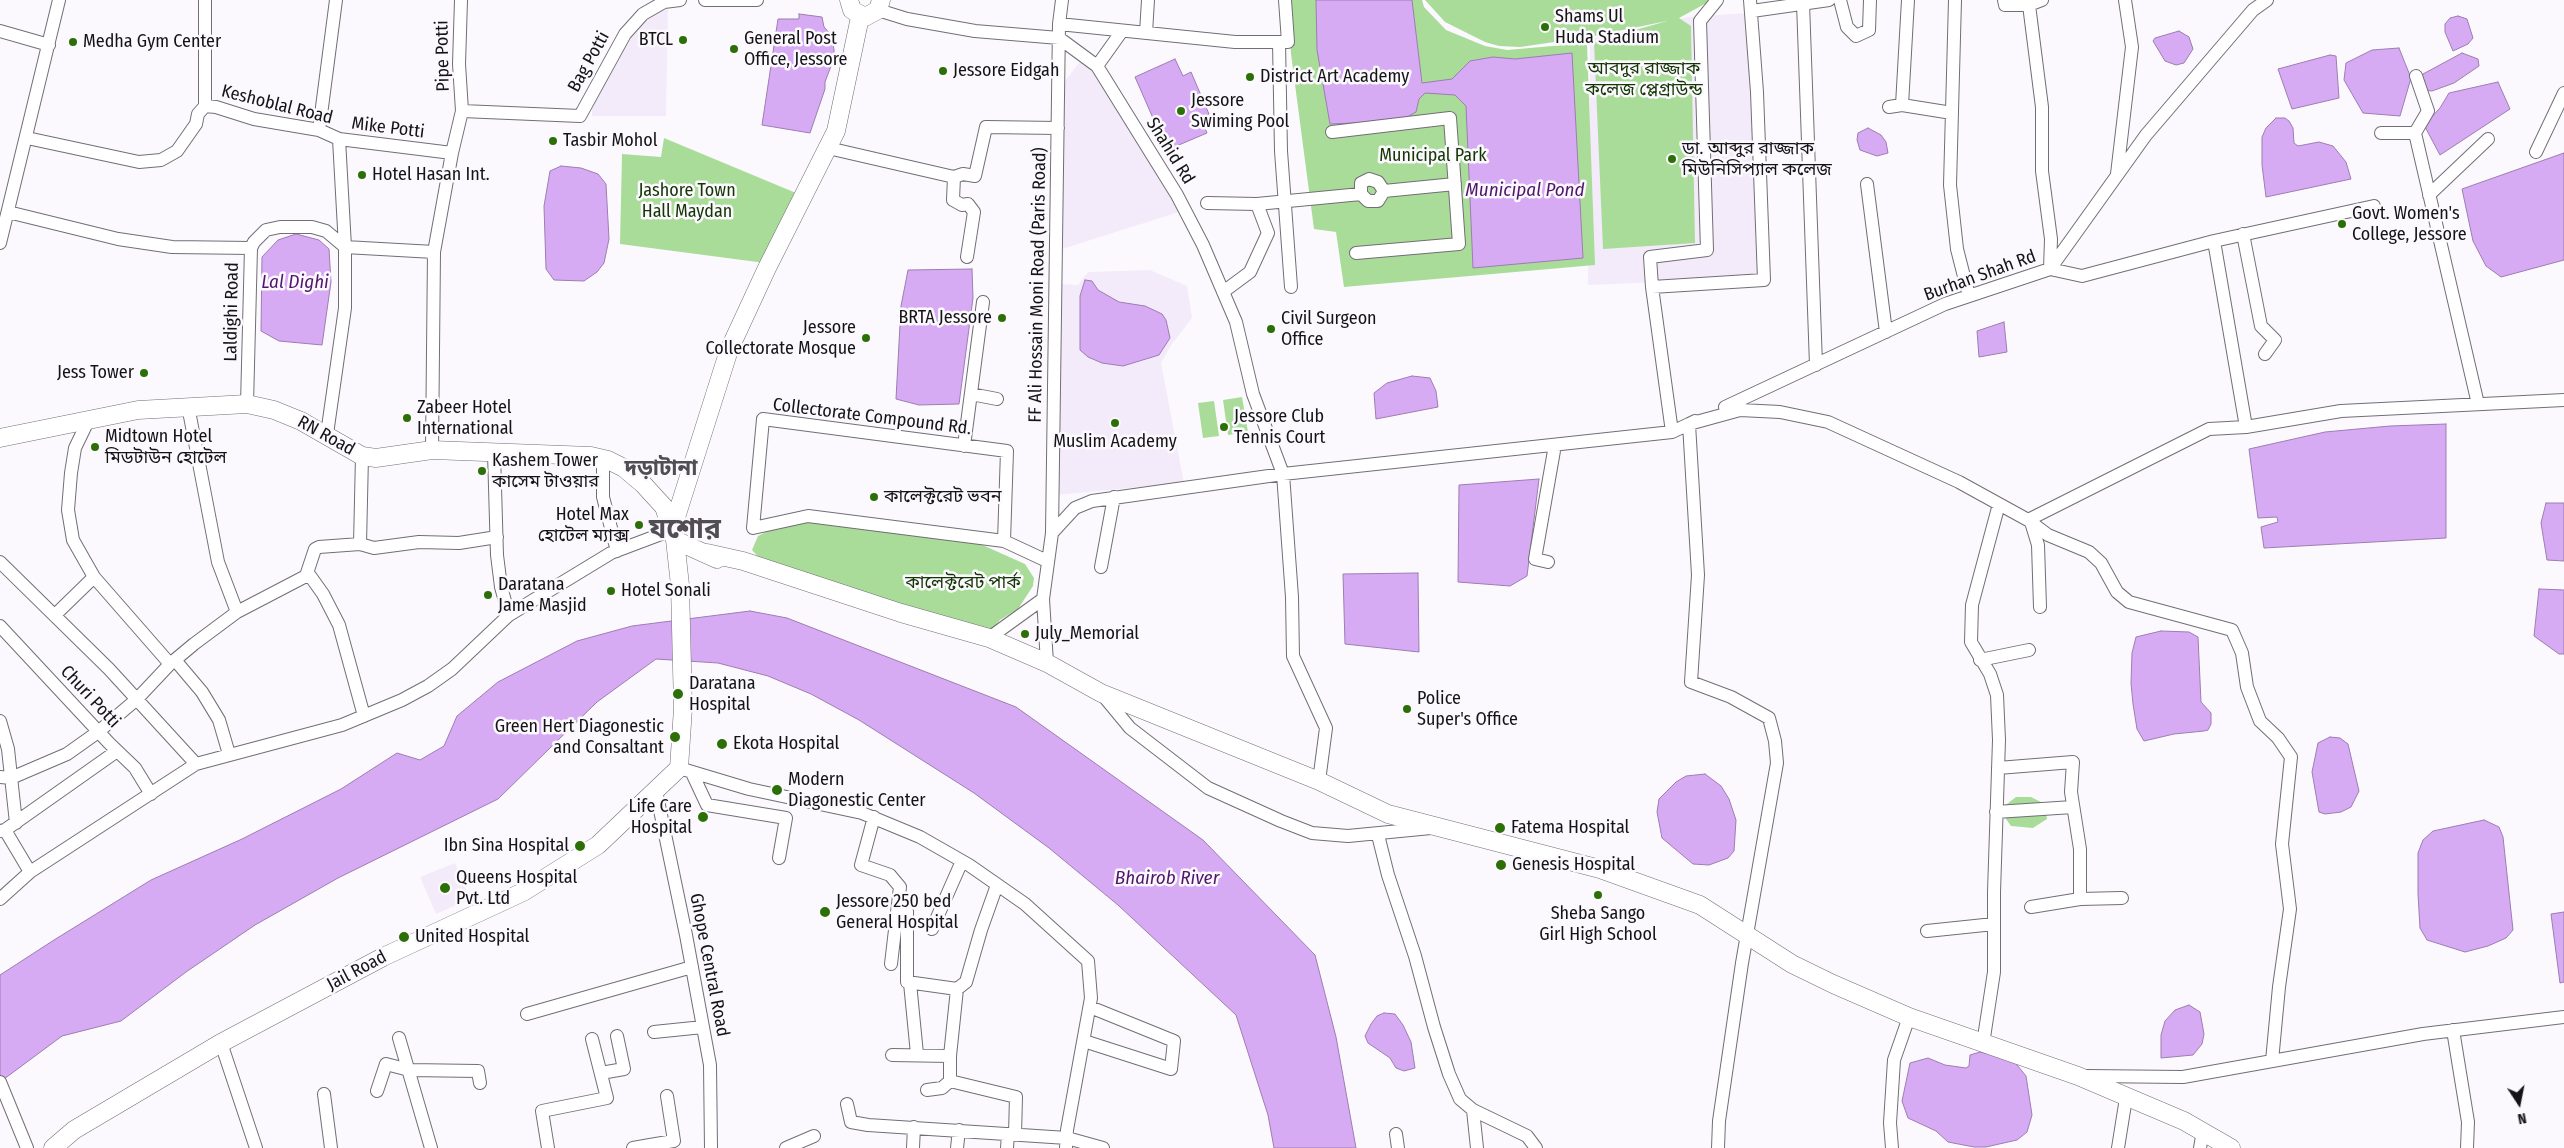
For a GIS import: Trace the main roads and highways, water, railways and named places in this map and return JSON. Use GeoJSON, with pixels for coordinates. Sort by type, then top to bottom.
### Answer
{"type":"FeatureCollection","features":[{"type":"Feature","properties":{"kind":"highway"},"geometry":{"type":"LineString","coordinates":[[849,0],[852,10],[860,16],[870,17],[880,5]]}},
{"type":"Feature","properties":{"kind":"highway"},"geometry":{"type":"LineString","coordinates":[[860,16],[839,124],[767,268],[729,350],[674,535],[744,573],[795,591],[942,635],[1027,654]]}},
{"type":"Feature","properties":{"kind":"highway","name":"RN Road"},"geometry":{"type":"LineString","coordinates":[[0,438],[138,410],[247,404],[274,410],[327,434],[362,456],[376,458],[432,450],[591,456],[603,459],[624,468],[643,484],[664,507],[674,535]]}},
{"type":"Feature","properties":{"kind":"highway","name":"Jail Road"},"geometry":{"type":"LineString","coordinates":[[53,1148],[74,1130],[220,1043],[383,957],[523,892],[598,845],[656,791],[686,771],[682,604],[674,535]]}},
{"type":"Feature","properties":{"kind":"highway"},"geometry":{"type":"LineString","coordinates":[[707,553],[743,561],[901,613],[989,638],[1047,663],[1101,693],[1319,782],[1388,814],[1600,869],[1700,905],[1749,934],[1792,964],[1908,1017],[2078,1076],[2126,1098],[2201,1140],[2231,1148]]}},
{"type":"Feature","properties":{"kind":"water","name":"Municipal Pond"},"geometry":{"type":"Polygon","coordinates":[[[1316,0],[1412,0],[1422,83],[1452,79],[1470,61],[1493,57],[1515,59],[1572,53],[1583,258],[1473,268],[1466,106],[1455,95],[1425,93],[1419,99],[1416,112],[1400,121],[1330,124],[1317,50],[1316,0]]]}},
{"type":"Feature","properties":{"kind":"water"},"geometry":{"type":"Polygon","coordinates":[[[799,14],[822,17],[824,27],[832,36],[834,50],[834,58],[810,133],[762,125],[778,19],[799,19],[799,14]]]}},
{"type":"Feature","properties":{"kind":"water"},"geometry":{"type":"Polygon","coordinates":[[[2458,16],[2467,19],[2473,38],[2468,44],[2453,51],[2445,32],[2445,24],[2450,18],[2458,16]]]}},
{"type":"Feature","properties":{"kind":"water"},"geometry":{"type":"Polygon","coordinates":[[[2179,31],[2189,37],[2193,49],[2184,63],[2176,65],[2165,61],[2153,41],[2155,38],[2179,31]]]}},
{"type":"Feature","properties":{"kind":"water"},"geometry":{"type":"Polygon","coordinates":[[[2399,48],[2411,78],[2400,116],[2363,113],[2344,80],[2346,63],[2372,50],[2399,48]]]}},
{"type":"Feature","properties":{"kind":"water"},"geometry":{"type":"Polygon","coordinates":[[[2462,53],[2478,59],[2479,66],[2454,83],[2432,91],[2423,90],[2420,83],[2423,74],[2462,53]]]}},
{"type":"Feature","properties":{"kind":"water"},"geometry":{"type":"Polygon","coordinates":[[[2330,55],[2336,56],[2339,98],[2292,109],[2278,69],[2330,55]]]}},
{"type":"Feature","properties":{"kind":"water"},"geometry":{"type":"Polygon","coordinates":[[[1175,59],[1183,76],[1191,72],[1209,114],[1201,118],[1207,133],[1167,150],[1135,77],[1175,59]]]}},
{"type":"Feature","properties":{"kind":"water"},"geometry":{"type":"Polygon","coordinates":[[[2498,82],[2510,109],[2440,155],[2424,125],[2440,108],[2449,93],[2498,82]]]}},
{"type":"Feature","properties":{"kind":"water"},"geometry":{"type":"Polygon","coordinates":[[[2276,118],[2285,118],[2289,121],[2293,128],[2294,143],[2298,146],[2319,142],[2333,146],[2346,162],[2351,179],[2266,197],[2262,165],[2262,137],[2266,128],[2276,118]]]}},
{"type":"Feature","properties":{"kind":"water"},"geometry":{"type":"Polygon","coordinates":[[[1868,128],[1881,135],[1886,142],[1888,153],[1877,156],[1860,150],[1857,140],[1858,133],[1868,128]]]}},
{"type":"Feature","properties":{"kind":"water"},"geometry":{"type":"Polygon","coordinates":[[[2564,153],[2564,260],[2501,277],[2486,266],[2473,241],[2462,189],[2564,153]]]}},
{"type":"Feature","properties":{"kind":"water"},"geometry":{"type":"Polygon","coordinates":[[[561,166],[581,168],[598,174],[606,184],[609,239],[604,263],[597,272],[584,281],[554,280],[546,269],[544,206],[550,171],[561,166]]]}},
{"type":"Feature","properties":{"kind":"water","name":"Lal Dighi"},"geometry":{"type":"Polygon","coordinates":[[[296,234],[319,240],[329,249],[331,282],[322,345],[279,341],[261,331],[262,257],[278,240],[296,234]]]}},
{"type":"Feature","properties":{"kind":"water"},"geometry":{"type":"Polygon","coordinates":[[[972,269],[973,298],[959,404],[919,405],[896,399],[901,306],[908,270],[972,269]]]}},
{"type":"Feature","properties":{"kind":"water"},"geometry":{"type":"Polygon","coordinates":[[[1085,280],[1092,281],[1098,290],[1119,302],[1145,306],[1162,314],[1166,320],[1170,338],[1159,355],[1123,366],[1102,363],[1088,357],[1080,350],[1080,296],[1085,280]]]}},
{"type":"Feature","properties":{"kind":"water"},"geometry":{"type":"Polygon","coordinates":[[[2004,322],[2007,352],[1979,357],[1977,331],[2004,322]]]}},
{"type":"Feature","properties":{"kind":"water"},"geometry":{"type":"Polygon","coordinates":[[[1412,376],[1430,378],[1436,391],[1438,407],[1376,419],[1374,393],[1387,383],[1412,376]]]}},
{"type":"Feature","properties":{"kind":"water"},"geometry":{"type":"Polygon","coordinates":[[[2446,424],[2446,538],[2264,548],[2261,527],[2278,522],[2277,517],[2258,518],[2249,449],[2325,432],[2390,426],[2446,424]]]}},
{"type":"Feature","properties":{"kind":"water"},"geometry":{"type":"Polygon","coordinates":[[[1539,479],[1527,576],[1510,586],[1458,582],[1459,485],[1539,479]]]}},
{"type":"Feature","properties":{"kind":"water"},"geometry":{"type":"Polygon","coordinates":[[[2546,503],[2564,503],[2564,561],[2547,560],[2541,523],[2546,503]]]}},
{"type":"Feature","properties":{"kind":"water"},"geometry":{"type":"Polygon","coordinates":[[[1418,573],[1419,652],[1345,644],[1343,574],[1418,573]]]}},
{"type":"Feature","properties":{"kind":"water"},"geometry":{"type":"Polygon","coordinates":[[[2539,589],[2564,590],[2564,654],[2559,654],[2534,636],[2539,589]]]}},
{"type":"Feature","properties":{"kind":"water","name":"Bhairob River"},"geometry":{"type":"Polygon","coordinates":[[[750,611],[787,618],[1016,707],[1203,840],[1315,955],[1336,1037],[1356,1148],[1274,1148],[1268,1115],[1236,1015],[1118,905],[1049,848],[974,793],[859,720],[811,694],[768,676],[718,663],[656,659],[597,702],[498,799],[338,878],[255,925],[186,972],[121,1021],[62,1036],[0,1082],[0,975],[54,940],[151,880],[242,839],[341,789],[397,753],[420,760],[444,746],[457,716],[498,682],[577,641],[632,626],[750,611]]]}},
{"type":"Feature","properties":{"kind":"water"},"geometry":{"type":"Polygon","coordinates":[[[2161,631],[2189,632],[2198,637],[2201,702],[2211,713],[2211,724],[2208,730],[2174,734],[2144,741],[2137,729],[2133,704],[2131,683],[2132,653],[2136,637],[2161,631]]]}},
{"type":"Feature","properties":{"kind":"water"},"geometry":{"type":"Polygon","coordinates":[[[2330,737],[2340,738],[2348,744],[2359,791],[2351,807],[2341,812],[2325,814],[2319,812],[2312,772],[2318,743],[2330,737]]]}},
{"type":"Feature","properties":{"kind":"water"},"geometry":{"type":"Polygon","coordinates":[[[1705,774],[1721,786],[1729,799],[1736,820],[1734,851],[1728,858],[1709,865],[1693,864],[1662,838],[1657,812],[1659,799],[1676,782],[1686,776],[1705,774]]]}},
{"type":"Feature","properties":{"kind":"water"},"geometry":{"type":"Polygon","coordinates":[[[2484,820],[2499,827],[2503,837],[2513,930],[2506,938],[2488,946],[2465,952],[2427,940],[2420,928],[2418,853],[2423,840],[2433,831],[2484,820]]]}},
{"type":"Feature","properties":{"kind":"water"},"geometry":{"type":"Polygon","coordinates":[[[2564,912],[2564,982],[2560,983],[2551,914],[2564,912]]]}},
{"type":"Feature","properties":{"kind":"water"},"geometry":{"type":"Polygon","coordinates":[[[2189,1005],[2200,1012],[2204,1034],[2202,1044],[2193,1055],[2161,1058],[2161,1035],[2165,1021],[2175,1010],[2189,1005]]]}},
{"type":"Feature","properties":{"kind":"water"},"geometry":{"type":"Polygon","coordinates":[[[1384,1013],[1395,1014],[1403,1025],[1411,1042],[1415,1068],[1404,1071],[1396,1068],[1390,1058],[1368,1043],[1365,1036],[1371,1024],[1377,1016],[1384,1013]]]}},
{"type":"Feature","properties":{"kind":"water"},"geometry":{"type":"Polygon","coordinates":[[[1980,1052],[2013,1060],[2026,1076],[2032,1115],[2027,1132],[2017,1140],[1986,1147],[1974,1147],[1948,1142],[1936,1131],[1908,1118],[1902,1101],[1910,1063],[1928,1058],[1945,1065],[1966,1068],[1969,1066],[1970,1055],[1980,1052]]]}},
{"type":"Feature","properties":{"kind":"place","name":"Shams Ul Huda Stadium"},"geometry":{"type":"Point","coordinates":[1545,27]}},
{"type":"Feature","properties":{"kind":"place","name":"BTCL"},"geometry":{"type":"Point","coordinates":[683,40]}},
{"type":"Feature","properties":{"kind":"place","name":"Medha Gym Center"},"geometry":{"type":"Point","coordinates":[73,42]}},
{"type":"Feature","properties":{"kind":"place","name":"General Post Office, Jessore"},"geometry":{"type":"Point","coordinates":[734,49]}},
{"type":"Feature","properties":{"kind":"place","name":"Jessore Eidgah"},"geometry":{"type":"Point","coordinates":[943,71]}},
{"type":"Feature","properties":{"kind":"place","name":"District Art Academy"},"geometry":{"type":"Point","coordinates":[1250,77]}},
{"type":"Feature","properties":{"kind":"place","name":"Jessore Swiming Pool"},"geometry":{"type":"Point","coordinates":[1181,111]}},
{"type":"Feature","properties":{"kind":"place","name":"Tasbir Mohol"},"geometry":{"type":"Point","coordinates":[553,141]}},
{"type":"Feature","properties":{"kind":"place","name":"ডা. আব্দুর রাজ্জাক মিউনিসিপ্যাল কলেজ"},"geometry":{"type":"Point","coordinates":[1672,159]}},
{"type":"Feature","properties":{"kind":"place","name":"Hotel Hasan Int."},"geometry":{"type":"Point","coordinates":[362,175]}},
{"type":"Feature","properties":{"kind":"place","name":"Govt. Women's College, Jessore"},"geometry":{"type":"Point","coordinates":[2342,224]}},
{"type":"Feature","properties":{"kind":"place","name":"BRTA Jessore"},"geometry":{"type":"Point","coordinates":[1002,318]}},
{"type":"Feature","properties":{"kind":"place","name":"Civil Surgeon Office"},"geometry":{"type":"Point","coordinates":[1271,329]}},
{"type":"Feature","properties":{"kind":"place","name":"Jessore Collectorate Mosque"},"geometry":{"type":"Point","coordinates":[866,338]}},
{"type":"Feature","properties":{"kind":"place","name":"Jess Tower"},"geometry":{"type":"Point","coordinates":[144,373]}},
{"type":"Feature","properties":{"kind":"place","name":"Zabeer Hotel International"},"geometry":{"type":"Point","coordinates":[407,418]}},
{"type":"Feature","properties":{"kind":"place","name":"Muslim Academy"},"geometry":{"type":"Point","coordinates":[1115,423]}},
{"type":"Feature","properties":{"kind":"place","name":"Jessore Club Tennis Court"},"geometry":{"type":"Point","coordinates":[1224,427]}},
{"type":"Feature","properties":{"kind":"place","name":"Midtown Hotel মিডটাউন হোটেল"},"geometry":{"type":"Point","coordinates":[95,447]}},
{"type":"Feature","properties":{"kind":"place","name":"Kashem Tower কাসেম টাওয়ার"},"geometry":{"type":"Point","coordinates":[482,471]}},
{"type":"Feature","properties":{"kind":"place","name":"কালেক্টরেট ভবন"},"geometry":{"type":"Point","coordinates":[874,497]}},
{"type":"Feature","properties":{"kind":"place","name":"Hotel Max হোটেল ম্যাক্স"},"geometry":{"type":"Point","coordinates":[639,525]}},
{"type":"Feature","properties":{"kind":"place","name":"Hotel Sonali"},"geometry":{"type":"Point","coordinates":[611,591]}},
{"type":"Feature","properties":{"kind":"place","name":"Daratana Jame Masjid"},"geometry":{"type":"Point","coordinates":[488,595]}},
{"type":"Feature","properties":{"kind":"place","name":"July_Memorial"},"geometry":{"type":"Point","coordinates":[1025,634]}},
{"type":"Feature","properties":{"kind":"place","name":"Daratana Hospital"},"geometry":{"type":"Point","coordinates":[678,694]}},
{"type":"Feature","properties":{"kind":"place","name":"Police Super's Office"},"geometry":{"type":"Point","coordinates":[1407,709]}},
{"type":"Feature","properties":{"kind":"place","name":"Green Hert Diagonestic and Consaltant"},"geometry":{"type":"Point","coordinates":[675,737]}},
{"type":"Feature","properties":{"kind":"place","name":"Ekota Hospital"},"geometry":{"type":"Point","coordinates":[722,744]}},
{"type":"Feature","properties":{"kind":"place","name":"Modern Diagonestic Center"},"geometry":{"type":"Point","coordinates":[777,790]}},
{"type":"Feature","properties":{"kind":"place","name":"Life Care Hospital"},"geometry":{"type":"Point","coordinates":[703,817]}},
{"type":"Feature","properties":{"kind":"place","name":"Fatema Hospital"},"geometry":{"type":"Point","coordinates":[1500,828]}},
{"type":"Feature","properties":{"kind":"place","name":"Ibn Sina Hospital"},"geometry":{"type":"Point","coordinates":[580,846]}},
{"type":"Feature","properties":{"kind":"place","name":"Genesis Hospital"},"geometry":{"type":"Point","coordinates":[1501,865]}},
{"type":"Feature","properties":{"kind":"place","name":"Queens Hospital Pvt. Ltd"},"geometry":{"type":"Point","coordinates":[445,888]}},
{"type":"Feature","properties":{"kind":"place","name":"Sheba Sango Girl High School"},"geometry":{"type":"Point","coordinates":[1598,895]}},
{"type":"Feature","properties":{"kind":"place","name":"Jessore 250 bed General Hospital"},"geometry":{"type":"Point","coordinates":[825,912]}},
{"type":"Feature","properties":{"kind":"place","name":"United Hospital"},"geometry":{"type":"Point","coordinates":[404,937]}},
{"type":"Feature","properties":{"kind":"district","name":"দড়াটানা"},"geometry":{"type":"Point","coordinates":[661,469]}},
{"type":"Feature","properties":{"kind":"district","name":"যশোর"},"geometry":{"type":"Point","coordinates":[685,530]}},
{"type":"Feature","properties":{"kind":"park label","name":"আবদুর রাজ্জাক কলেজ প্লেগ্রাউন্ড"},"geometry":{"type":"Point","coordinates":[1644,79]}},
{"type":"Feature","properties":{"kind":"park label","name":"Municipal Park"},"geometry":{"type":"Point","coordinates":[1433,156]}},
{"type":"Feature","properties":{"kind":"park label","name":"Jashore Town Hall Maydan"},"geometry":{"type":"Point","coordinates":[687,201]}},
{"type":"Feature","properties":{"kind":"park label","name":"কালেক্টরেট পার্ক"},"geometry":{"type":"Point","coordinates":[963,583]}}]}
